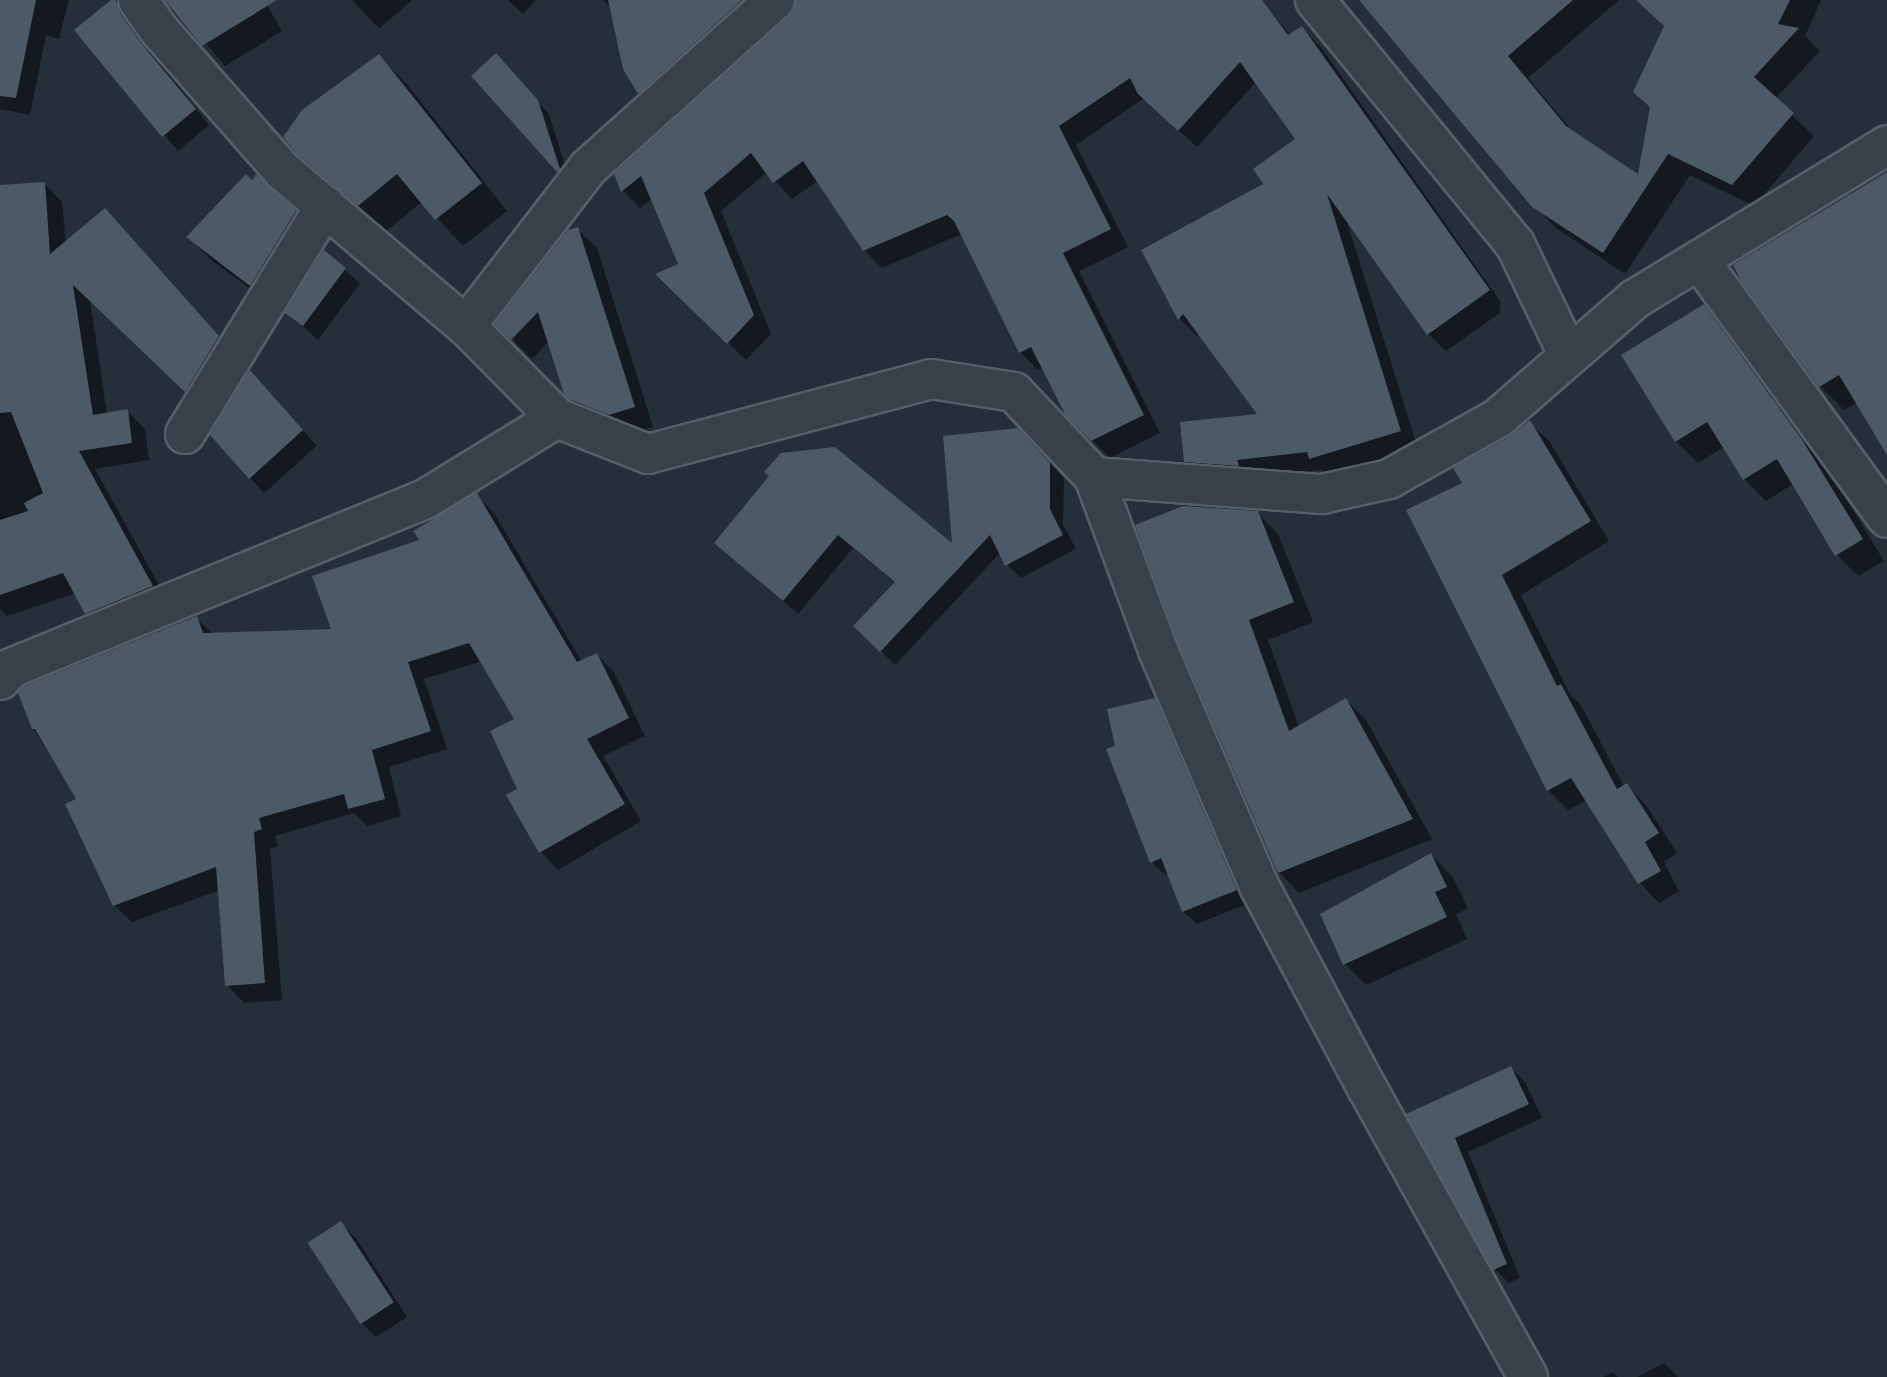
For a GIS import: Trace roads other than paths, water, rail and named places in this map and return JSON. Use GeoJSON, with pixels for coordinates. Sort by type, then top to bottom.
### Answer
{"type":"FeatureCollection","features":[{"type":"Feature","properties":{"kind":"street"},"geometry":{"type":"LineString","coordinates":[[138,0],[159,30],[284,172],[466,326],[557,418],[648,453],[931,379],[1014,393],[1094,477],[1157,650],[1260,888],[1367,1088],[1528,1377]]}},
{"type":"Feature","properties":{"kind":"street"},"geometry":{"type":"LineString","coordinates":[[466,326],[588,168],[775,0]]}},
{"type":"Feature","properties":{"kind":"street"},"geometry":{"type":"LineString","coordinates":[[1315,0],[1515,244],[1569,356]]}},
{"type":"Feature","properties":{"kind":"street"},"geometry":{"type":"LineString","coordinates":[[1094,477],[1322,494],[1389,479],[1498,418],[1635,299],[1887,145]]}},
{"type":"Feature","properties":{"kind":"street"},"geometry":{"type":"LineString","coordinates":[[186,434],[325,206]]}},
{"type":"Feature","properties":{"kind":"street"},"geometry":{"type":"LineString","coordinates":[[1699,260],[1887,518]]}},
{"type":"Feature","properties":{"kind":"street"},"geometry":{"type":"LineString","coordinates":[[0,680],[11,668],[427,498],[557,418]]}}]}
